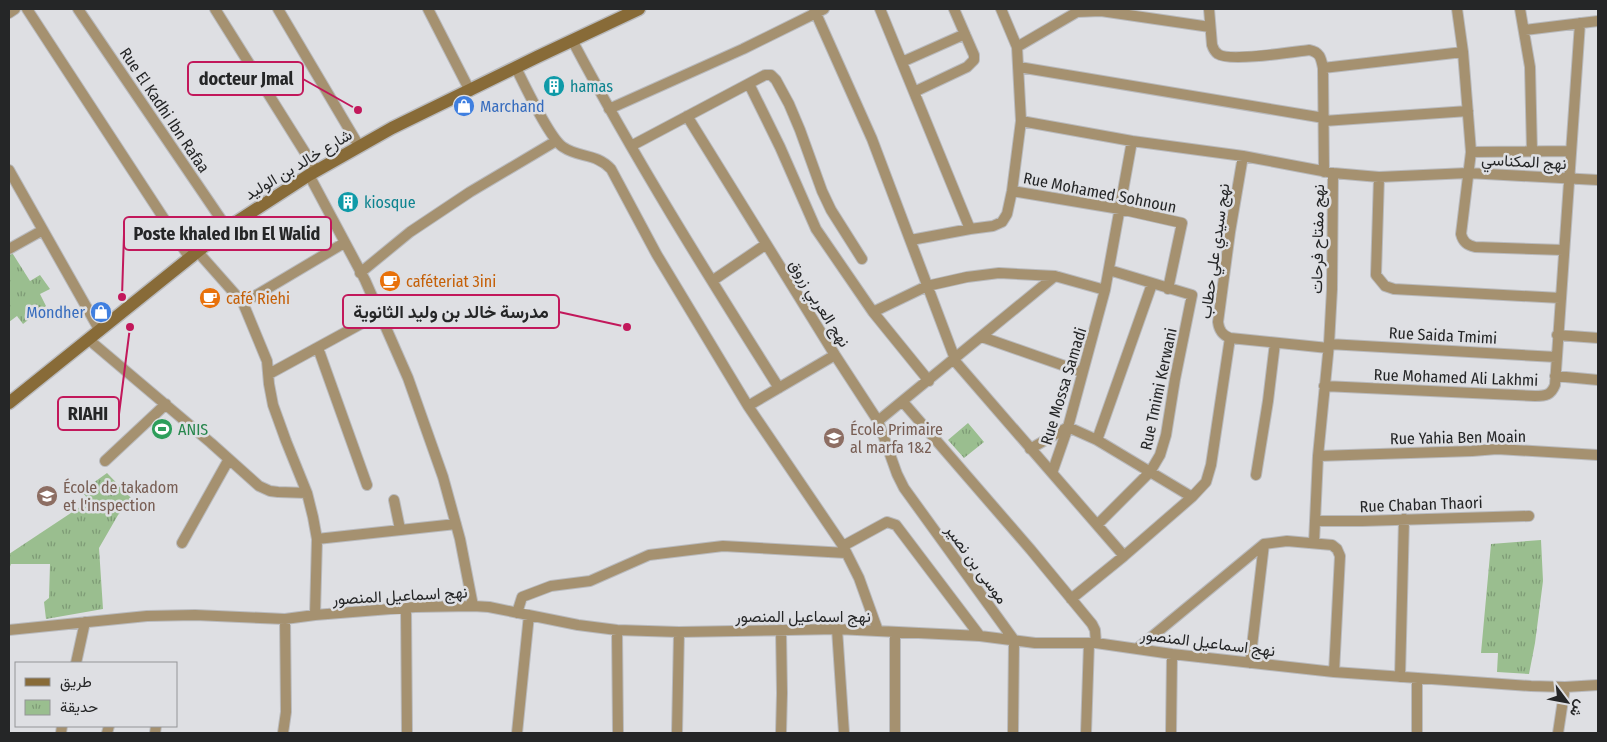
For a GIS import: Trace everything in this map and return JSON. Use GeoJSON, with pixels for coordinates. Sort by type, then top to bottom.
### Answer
{"type":"FeatureCollection","features":[{"type":"Feature","properties":{"kind":"street"},"geometry":{"type":"LineString","coordinates":[[9,13],[15,9]]}},
{"type":"Feature","properties":{"kind":"street"},"geometry":{"type":"LineString","coordinates":[[27,9],[193,254],[242,303],[263,349],[267,361],[273,405],[307,493],[316,539],[315,615]]}},
{"type":"Feature","properties":{"kind":"street","name":"Rue El Kadhi Ibn Rafaa"},"geometry":{"type":"LineString","coordinates":[[78,9],[226,228]]}},
{"type":"Feature","properties":{"kind":"street"},"geometry":{"type":"LineString","coordinates":[[215,9],[312,173],[408,378],[443,477],[456,524],[473,606]]}},
{"type":"Feature","properties":{"kind":"street"},"geometry":{"type":"LineString","coordinates":[[278,9],[359,146]]}},
{"type":"Feature","properties":{"kind":"street"},"geometry":{"type":"LineString","coordinates":[[428,9],[470,91]]}},
{"type":"Feature","properties":{"kind":"street","name":"شارع خالد بن الوليد"},"geometry":{"type":"LineString","coordinates":[[9,403],[226,228],[312,173],[359,146],[572,40],[639,9]]}},
{"type":"Feature","properties":{"kind":"street"},"geometry":{"type":"LineString","coordinates":[[880,9],[970,228]]}},
{"type":"Feature","properties":{"kind":"street"},"geometry":{"type":"LineString","coordinates":[[914,92],[967,67],[974,60],[974,55],[954,9]]}},
{"type":"Feature","properties":{"kind":"street"},"geometry":{"type":"LineString","coordinates":[[911,240],[970,228],[993,226],[1002,222],[1007,214],[1012,191],[1021,121],[1017,47],[1001,9]]}},
{"type":"Feature","properties":{"kind":"street"},"geometry":{"type":"LineString","coordinates":[[1021,121],[1132,141],[1243,156],[1329,172],[1324,120],[1323,68],[1318,53],[1309,50],[1248,56],[1224,57],[1219,55],[1212,45],[1209,9]]}},
{"type":"Feature","properties":{"kind":"street"},"geometry":{"type":"LineString","coordinates":[[1457,9],[1463,52],[1471,152],[1468,173]]}},
{"type":"Feature","properties":{"kind":"street"},"geometry":{"type":"LineString","coordinates":[[1520,9],[1530,67],[1532,152]]}},
{"type":"Feature","properties":{"kind":"street"},"geometry":{"type":"LineString","coordinates":[[608,109],[734,53],[818,10],[872,140],[955,360]]}},
{"type":"Feature","properties":{"kind":"street"},"geometry":{"type":"LineString","coordinates":[[1017,47],[1077,10],[1103,10],[1210,27]]}},
{"type":"Feature","properties":{"kind":"street"},"geometry":{"type":"LineString","coordinates":[[1525,30],[1598,21]]}},
{"type":"Feature","properties":{"kind":"street","name":"Rue Mohamed Ali Lakhmi"},"geometry":{"type":"LineString","coordinates":[[1324,386],[1543,396],[1551,392],[1555,385],[1580,23]]}},
{"type":"Feature","properties":{"kind":"street"},"geometry":{"type":"LineString","coordinates":[[902,62],[965,34]]}},
{"type":"Feature","properties":{"kind":"street"},"geometry":{"type":"LineString","coordinates":[[572,40],[608,109],[630,146],[779,388]]}},
{"type":"Feature","properties":{"kind":"street"},"geometry":{"type":"LineString","coordinates":[[1323,68],[1463,52]]}},
{"type":"Feature","properties":{"kind":"street"},"geometry":{"type":"LineString","coordinates":[[1019,67],[1324,120],[1468,111]]}},
{"type":"Feature","properties":{"kind":"street"},"geometry":{"type":"LineString","coordinates":[[516,68],[556,141],[570,151],[596,158],[611,169],[657,255],[748,406],[844,550],[859,578],[878,630]]}},
{"type":"Feature","properties":{"kind":"street"},"geometry":{"type":"LineString","coordinates":[[630,146],[749,84],[764,74],[771,75],[776,80],[800,130],[822,191],[831,210],[862,259]]}},
{"type":"Feature","properties":{"kind":"street"},"geometry":{"type":"LineString","coordinates":[[749,84],[780,147],[816,229],[873,312],[929,381]]}},
{"type":"Feature","properties":{"kind":"street","name":"نهج العربي زروق"},"geometry":{"type":"LineString","coordinates":[[687,116],[765,244],[878,421]]}},
{"type":"Feature","properties":{"kind":"street"},"geometry":{"type":"LineString","coordinates":[[360,273],[410,232],[470,192],[556,141]]}},
{"type":"Feature","properties":{"kind":"street","name":"Rue Mossa Samadi"},"geometry":{"type":"LineString","coordinates":[[955,360],[1052,473],[1068,427],[1105,290],[1132,141]]}},
{"type":"Feature","properties":{"kind":"street"},"geometry":{"type":"LineString","coordinates":[[1471,152],[1571,151]]}},
{"type":"Feature","properties":{"kind":"street","name":"نهج سيدي علي حطاب"},"geometry":{"type":"LineString","coordinates":[[1243,156],[1230,232],[1218,322],[1219,329],[1230,338],[1328,346]]}},
{"type":"Feature","properties":{"kind":"street"},"geometry":{"type":"LineString","coordinates":[[9,170],[100,331]]}},
{"type":"Feature","properties":{"kind":"street","name":"نهج مفتاح فرحات"},"geometry":{"type":"LineString","coordinates":[[1314,543],[1318,456],[1332,289],[1329,172],[1379,177],[1468,173]]}},
{"type":"Feature","properties":{"kind":"street","name":"نهج المكناسي"},"geometry":{"type":"LineString","coordinates":[[1563,250],[1475,247],[1465,243],[1461,234],[1468,173],[1598,180]]}},
{"type":"Feature","properties":{"kind":"street"},"geometry":{"type":"LineString","coordinates":[[1379,177],[1376,275],[1385,286],[1560,298]]}},
{"type":"Feature","properties":{"kind":"street","name":"Rue Mohamed Sohnoun"},"geometry":{"type":"LineString","coordinates":[[1012,191],[1120,209],[1182,223],[1168,288]]}},
{"type":"Feature","properties":{"kind":"street"},"geometry":{"type":"LineString","coordinates":[[9,249],[43,230]]}},
{"type":"Feature","properties":{"kind":"street"},"geometry":{"type":"LineString","coordinates":[[242,303],[344,243]]}},
{"type":"Feature","properties":{"kind":"street"},"geometry":{"type":"LineString","coordinates":[[712,281],[765,244]]}},
{"type":"Feature","properties":{"kind":"street"},"geometry":{"type":"LineString","coordinates":[[1109,270],[1168,288]]}},
{"type":"Feature","properties":{"kind":"street"},"geometry":{"type":"LineString","coordinates":[[873,312],[927,286],[967,277],[999,273],[1055,276],[1105,290]]}},
{"type":"Feature","properties":{"kind":"street"},"geometry":{"type":"LineString","coordinates":[[878,421],[955,360],[1055,276]]}},
{"type":"Feature","properties":{"kind":"street"},"geometry":{"type":"LineString","coordinates":[[1097,440],[1152,284]]}},
{"type":"Feature","properties":{"kind":"street","name":"Rue Tmimi Kerwani"},"geometry":{"type":"LineString","coordinates":[[1097,525],[1150,472],[1156,464],[1164,444],[1192,295],[1168,288]]}},
{"type":"Feature","properties":{"kind":"street"},"geometry":{"type":"LineString","coordinates":[[268,374],[379,314]]}},
{"type":"Feature","properties":{"kind":"street"},"geometry":{"type":"LineString","coordinates":[[1557,335],[1598,338]]}},
{"type":"Feature","properties":{"kind":"street"},"geometry":{"type":"LineString","coordinates":[[982,337],[1082,372]]}},
{"type":"Feature","properties":{"kind":"street"},"geometry":{"type":"LineString","coordinates":[[1071,599],[1124,556],[1192,497],[1206,482],[1209,474],[1230,338]]}},
{"type":"Feature","properties":{"kind":"street"},"geometry":{"type":"LineString","coordinates":[[88,339],[263,488],[278,492],[307,493]]}},
{"type":"Feature","properties":{"kind":"street"},"geometry":{"type":"LineString","coordinates":[[1256,475],[1275,343]]}},
{"type":"Feature","properties":{"kind":"street","name":"Rue Saida Tmimi"},"geometry":{"type":"LineString","coordinates":[[1328,346],[1556,357]]}},
{"type":"Feature","properties":{"kind":"street"},"geometry":{"type":"LineString","coordinates":[[318,348],[368,485]]}},
{"type":"Feature","properties":{"kind":"street"},"geometry":{"type":"LineString","coordinates":[[748,406],[835,355]]}},
{"type":"Feature","properties":{"kind":"street"},"geometry":{"type":"LineString","coordinates":[[1555,376],[1598,380]]}},
{"type":"Feature","properties":{"kind":"street"},"geometry":{"type":"LineString","coordinates":[[903,402],[1071,599],[1095,630],[1086,733]]}},
{"type":"Feature","properties":{"kind":"street"},"geometry":{"type":"LineString","coordinates":[[105,462],[166,404]]}},
{"type":"Feature","properties":{"kind":"street","name":"موسى بن نصير"},"geometry":{"type":"LineString","coordinates":[[878,421],[904,488],[1014,640]]}},
{"type":"Feature","properties":{"kind":"street"},"geometry":{"type":"LineString","coordinates":[[1030,449],[1068,427],[1097,440],[1192,497]]}},
{"type":"Feature","properties":{"kind":"street","name":"Rue Yahia Ben Moain"},"geometry":{"type":"LineString","coordinates":[[1318,456],[1497,449],[1598,455]]}},
{"type":"Feature","properties":{"kind":"street"},"geometry":{"type":"LineString","coordinates":[[182,543],[229,459]]}},
{"type":"Feature","properties":{"kind":"street"},"geometry":{"type":"LineString","coordinates":[[1052,473],[1124,556]]}},
{"type":"Feature","properties":{"kind":"street"},"geometry":{"type":"LineString","coordinates":[[394,500],[400,529]]}},
{"type":"Feature","properties":{"kind":"street","name":"Rue Chaban Thaori"},"geometry":{"type":"LineString","coordinates":[[1315,521],[1528,516]]}},
{"type":"Feature","properties":{"kind":"street"},"geometry":{"type":"LineString","coordinates":[[1400,677],[1404,519]]}},
{"type":"Feature","properties":{"kind":"street"},"geometry":{"type":"LineString","coordinates":[[518,613],[522,597],[551,586],[590,581],[650,555],[723,546],[844,550],[887,522],[896,525],[980,636]]}},
{"type":"Feature","properties":{"kind":"street"},"geometry":{"type":"LineString","coordinates":[[316,539],[456,524]]}},
{"type":"Feature","properties":{"kind":"street"},"geometry":{"type":"LineString","coordinates":[[1138,648],[1264,544],[1287,541],[1332,545],[1337,549],[1340,556],[1334,672]]}},
{"type":"Feature","properties":{"kind":"street"},"geometry":{"type":"LineString","coordinates":[[1250,663],[1264,544]]}},
{"type":"Feature","properties":{"kind":"street","name":"نهج اسماعيل المنصور"},"geometry":{"type":"LineString","coordinates":[[9,630],[147,616],[179,615],[285,619],[406,608],[473,606],[489,607],[529,616],[617,630],[679,632],[878,630],[980,636],[1035,643],[1093,643],[1334,672],[1565,687],[1598,685]]}},
{"type":"Feature","properties":{"kind":"street"},"geometry":{"type":"LineString","coordinates":[[406,608],[407,733]]}},
{"type":"Feature","properties":{"kind":"street"},"geometry":{"type":"LineString","coordinates":[[516,733],[529,616]]}},
{"type":"Feature","properties":{"kind":"street"},"geometry":{"type":"LineString","coordinates":[[283,733],[286,712],[285,619]]}},
{"type":"Feature","properties":{"kind":"street"},"geometry":{"type":"LineString","coordinates":[[76,662],[86,622]]}},
{"type":"Feature","properties":{"kind":"street"},"geometry":{"type":"LineString","coordinates":[[837,629],[844,733]]}},
{"type":"Feature","properties":{"kind":"street"},"geometry":{"type":"LineString","coordinates":[[617,630],[618,733]]}},
{"type":"Feature","properties":{"kind":"street"},"geometry":{"type":"LineString","coordinates":[[781,630],[781,733]]}},
{"type":"Feature","properties":{"kind":"street"},"geometry":{"type":"LineString","coordinates":[[677,733],[679,632]]}},
{"type":"Feature","properties":{"kind":"street"},"geometry":{"type":"LineString","coordinates":[[895,632],[895,733]]}},
{"type":"Feature","properties":{"kind":"street"},"geometry":{"type":"LineString","coordinates":[[1013,733],[1014,640]]}},
{"type":"Feature","properties":{"kind":"street"},"geometry":{"type":"LineString","coordinates":[[1171,733],[1172,654]]}},
{"type":"Feature","properties":{"kind":"street"},"geometry":{"type":"LineString","coordinates":[[1417,678],[1417,733]]}},
{"type":"Feature","properties":{"kind":"street"},"geometry":{"type":"LineString","coordinates":[[1558,733],[1565,687]]}},
{"type":"Feature","properties":{"kind":"green space"},"geometry":{"type":"Polygon","coordinates":[[[11,251],[30,281],[40,275],[50,289],[40,294],[46,306],[23,324],[17,316],[9,322],[9,253],[11,251]]]}},
{"type":"Feature","properties":{"kind":"green space"},"geometry":{"type":"Polygon","coordinates":[[[968,423],[984,442],[964,458],[948,440],[968,423]]]}},
{"type":"Feature","properties":{"kind":"green space"},"geometry":{"type":"Polygon","coordinates":[[[107,473],[132,499],[118,515],[99,548],[103,609],[46,619],[44,602],[49,598],[50,564],[11,564],[9,569],[9,554],[89,501],[82,491],[107,473]]]}},
{"type":"Feature","properties":{"kind":"green space"},"geometry":{"type":"Polygon","coordinates":[[[1541,540],[1543,581],[1529,674],[1497,672],[1498,653],[1481,653],[1491,544],[1541,540]]]}},
{"type":"Feature","properties":{"kind":"place","name":"hamas"},"geometry":{"type":"Point","coordinates":[554,86]}},
{"type":"Feature","properties":{"kind":"place","name":"Marchand"},"geometry":{"type":"Point","coordinates":[464,106]}},
{"type":"Feature","properties":{"kind":"place","name":"docteur Jmal"},"geometry":{"type":"Point","coordinates":[358,110]}},
{"type":"Feature","properties":{"kind":"place","name":"kiosque"},"geometry":{"type":"Point","coordinates":[348,202]}},
{"type":"Feature","properties":{"kind":"place","name":"caféteriat 3ini"},"geometry":{"type":"Point","coordinates":[390,281]}},
{"type":"Feature","properties":{"kind":"place","name":"Poste khaled Ibn El Walid"},"geometry":{"type":"Point","coordinates":[122,297]}},
{"type":"Feature","properties":{"kind":"place","name":"café Riehi"},"geometry":{"type":"Point","coordinates":[210,298]}},
{"type":"Feature","properties":{"kind":"place","name":"Mondher"},"geometry":{"type":"Point","coordinates":[101,312]}},
{"type":"Feature","properties":{"kind":"place","name":"RIAHI"},"geometry":{"type":"Point","coordinates":[130,327]}},
{"type":"Feature","properties":{"kind":"place","name":"مدرسة خالد بن وليد الثانوية"},"geometry":{"type":"Point","coordinates":[627,327]}},
{"type":"Feature","properties":{"kind":"place","name":"ANIS"},"geometry":{"type":"Point","coordinates":[162,429]}},
{"type":"Feature","properties":{"kind":"place","name":"École Primaire al marfa 1&2"},"geometry":{"type":"Point","coordinates":[834,438]}},
{"type":"Feature","properties":{"kind":"place","name":"École de takadom et l'inspection"},"geometry":{"type":"Point","coordinates":[47,496]}}]}
